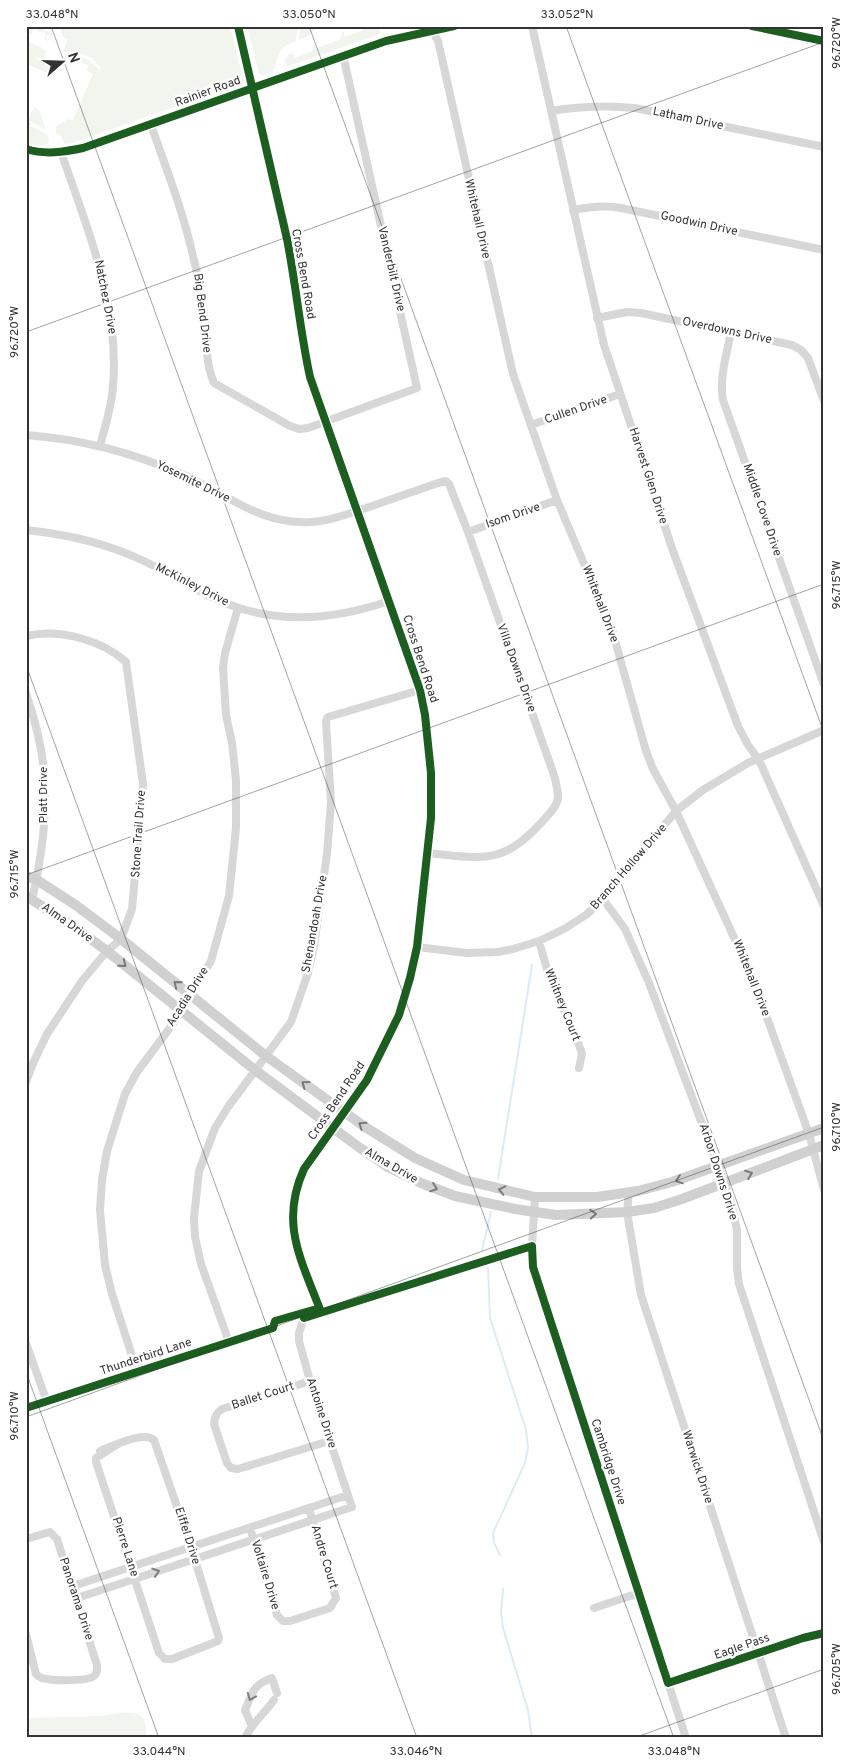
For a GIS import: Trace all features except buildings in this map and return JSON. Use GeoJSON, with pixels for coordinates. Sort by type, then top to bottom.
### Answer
{"type":"FeatureCollection","features":[{"type":"Feature","properties":{"kind":"main road","name":"Alma Drive"},"geometry":{"type":"LineString","coordinates":[[26,876],[37,880],[77,906],[121,939],[266,1056],[390,1144],[437,1169],[464,1180],[536,1197],[597,1197],[672,1182],[824,1128]]}},
{"type":"Feature","properties":{"kind":"main road","name":"Alma Drive"},"geometry":{"type":"LineString","coordinates":[[29,897],[107,951],[255,1070],[388,1167],[424,1185],[470,1200],[533,1212],[570,1215],[627,1212],[664,1205],[819,1147]]}},
{"type":"Feature","properties":{"kind":"street","name":"Cross Bend Road"},"geometry":{"type":"LineString","coordinates":[[238,26],[254,88],[294,274],[303,342],[310,377],[420,690],[426,714],[431,773],[431,818],[417,947],[399,1015],[367,1080],[304,1170],[297,1185],[292,1216],[296,1246],[321,1312]]}},
{"type":"Feature","properties":{"kind":"street","name":"Rainier Road"},"geometry":{"type":"LineString","coordinates":[[26,149],[35,152],[61,152],[83,148],[386,41],[454,26]]}},
{"type":"Feature","properties":{"kind":"street","name":"Harvest Glen Drive"},"geometry":{"type":"LineString","coordinates":[[532,26],[597,318],[620,394],[673,551],[738,726],[748,745],[760,760],[824,906]]}},
{"type":"Feature","properties":{"kind":"street"},"geometry":{"type":"LineString","coordinates":[[752,26],[824,41]]}},
{"type":"Feature","properties":{"kind":"street","name":"Whitehall Drive"},"geometry":{"type":"LineString","coordinates":[[432,31],[438,41],[507,352],[531,425],[557,500],[612,630],[646,751],[653,769],[676,812],[753,979],[809,1134],[819,1147],[824,1190]]}},
{"type":"Feature","properties":{"kind":"street","name":"Vanderbilt Drive"},"geometry":{"type":"LineString","coordinates":[[326,422],[417,388],[344,55]]}},
{"type":"Feature","properties":{"kind":"street","name":"Latham Drive"},"geometry":{"type":"LineString","coordinates":[[551,111],[580,106],[608,105],[635,108],[824,147]]}},
{"type":"Feature","properties":{"kind":"street","name":"Big Bend Drive"},"geometry":{"type":"LineString","coordinates":[[151,125],[193,254],[203,304],[207,363],[214,383],[290,426],[299,429],[308,428],[326,422]]}},
{"type":"Feature","properties":{"kind":"street","name":"Natchez Drive"},"geometry":{"type":"LineString","coordinates":[[61,152],[96,250],[111,318],[114,360],[113,387],[111,406],[100,446]]}},
{"type":"Feature","properties":{"kind":"street","name":"Goodwin Drive"},"geometry":{"type":"LineString","coordinates":[[573,210],[608,206],[621,208],[824,250]]}},
{"type":"Feature","properties":{"kind":"street","name":"Overdowns Drive"},"geometry":{"type":"LineString","coordinates":[[597,318],[627,312],[641,313],[786,343],[801,350],[808,358],[823,397]]}},
{"type":"Feature","properties":{"kind":"street","name":"Middle Cove Drive"},"geometry":{"type":"LineString","coordinates":[[732,332],[722,378],[723,400],[824,686]]}},
{"type":"Feature","properties":{"kind":"street","name":"Cullen Drive"},"geometry":{"type":"LineString","coordinates":[[531,425],[620,394]]}},
{"type":"Feature","properties":{"kind":"street","name":"Yosemite Drive"},"geometry":{"type":"LineString","coordinates":[[26,435],[57,438],[100,446],[142,458],[185,475],[254,512],[288,522],[311,522],[333,519],[357,511]]}},
{"type":"Feature","properties":{"kind":"street","name":"Villa Downs Drive"},"geometry":{"type":"LineString","coordinates":[[357,511],[446,481],[449,484],[468,532],[554,775],[559,795],[556,807],[521,844],[508,851],[493,856],[477,858],[428,853]]}},
{"type":"Feature","properties":{"kind":"street","name":"Isom Drive"},"geometry":{"type":"LineString","coordinates":[[468,532],[557,500]]}},
{"type":"Feature","properties":{"kind":"street","name":"McKinley Drive"},"geometry":{"type":"LineString","coordinates":[[26,530],[78,538],[108,547],[142,560],[202,593],[238,608],[264,614],[291,618],[314,618],[341,615],[389,601]]}},
{"type":"Feature","properties":{"kind":"street","name":"Acadia Drive"},"geometry":{"type":"LineString","coordinates":[[137,1372],[112,1294],[105,1265],[100,1210],[102,1180],[107,1151],[125,1094],[137,1072],[181,1011],[212,961],[229,896],[236,828],[236,780],[232,743],[226,715],[223,668],[225,653],[238,608]]}},
{"type":"Feature","properties":{"kind":"street","name":"Stone Trail Drive"},"geometry":{"type":"LineString","coordinates":[[26,636],[53,634],[88,639],[118,654],[126,662],[142,784],[140,834],[132,909],[121,939],[107,951],[64,1006],[30,1059],[26,1082]]}},
{"type":"Feature","properties":{"kind":"street","name":"Shenandoah Drive"},"geometry":{"type":"LineString","coordinates":[[229,1342],[201,1264],[195,1237],[196,1194],[199,1171],[215,1128],[228,1107],[291,1022],[308,973],[314,946],[327,854],[331,803],[326,721],[328,717],[420,690]]}},
{"type":"Feature","properties":{"kind":"street","name":"Platt Drive"},"geometry":{"type":"LineString","coordinates":[[26,693],[36,722],[46,781],[46,809],[37,880],[29,897]]}},
{"type":"Feature","properties":{"kind":"street","name":"Branch Hollow Drive"},"geometry":{"type":"LineString","coordinates":[[417,947],[467,953],[490,953],[513,949],[539,941],[564,929],[586,915],[603,899],[676,812],[703,790],[748,764],[824,730]]}},
{"type":"Feature","properties":{"kind":"street","name":"Arbor Downs Drive"},"geometry":{"type":"LineString","coordinates":[[603,899],[625,929],[649,983],[718,1166],[723,1184],[730,1198],[737,1230],[739,1284],[824,1542]]}},
{"type":"Feature","properties":{"kind":"street","name":"Whitney Court"},"geometry":{"type":"LineString","coordinates":[[539,941],[548,973],[582,1054],[579,1068]]}},
{"type":"Feature","properties":{"kind":"street","name":"Warwick Drive"},"geometry":{"type":"LineString","coordinates":[[629,1192],[627,1212],[640,1295],[786,1738]]}},
{"type":"Feature","properties":{"kind":"street","name":"Cambridge Drive"},"geometry":{"type":"LineString","coordinates":[[536,1197],[533,1212],[533,1267],[686,1738]]}},
{"type":"Feature","properties":{"kind":"street"},"geometry":{"type":"LineString","coordinates":[[321,1312],[532,1246]]}},
{"type":"Feature","properties":{"kind":"street","name":"Antoine Drive"},"geometry":{"type":"LineString","coordinates":[[321,1312],[304,1318],[299,1333],[299,1341],[329,1441],[352,1507],[332,1514]]}},
{"type":"Feature","properties":{"kind":"street","name":"Thunderbird Lane"},"geometry":{"type":"LineString","coordinates":[[26,1408],[273,1328]]}},
{"type":"Feature","properties":{"kind":"street"},"geometry":{"type":"LineString","coordinates":[[26,1343],[47,1402]]}},
{"type":"Feature","properties":{"kind":"street","name":"Ballet Court"},"geometry":{"type":"LineString","coordinates":[[310,1381],[222,1409],[217,1412],[214,1424],[227,1463],[232,1468],[238,1469],[329,1441]]}},
{"type":"Feature","properties":{"kind":"street","name":"Eiffel Drive"},"geometry":{"type":"LineString","coordinates":[[118,1444],[143,1436],[151,1437],[156,1443],[219,1638],[218,1642],[172,1659],[165,1659]]}},
{"type":"Feature","properties":{"kind":"street","name":"Pierre Lane"},"geometry":{"type":"LineString","coordinates":[[118,1444],[96,1458],[96,1462],[159,1653],[165,1659]]}},
{"type":"Feature","properties":{"kind":"street"},"geometry":{"type":"LineString","coordinates":[[73,1586],[348,1495]]}},
{"type":"Feature","properties":{"kind":"street"},"geometry":{"type":"LineString","coordinates":[[77,1598],[332,1514],[328,1502]]}},
{"type":"Feature","properties":{"kind":"street","name":"Andre Court"},"geometry":{"type":"LineString","coordinates":[[283,1621],[290,1621],[330,1608],[336,1598],[309,1509]]}},
{"type":"Feature","properties":{"kind":"street"},"geometry":{"type":"LineString","coordinates":[[277,1520],[281,1532]]}},
{"type":"Feature","properties":{"kind":"street","name":"Voltaire Drive"},"geometry":{"type":"LineString","coordinates":[[250,1528],[277,1615],[283,1621]]}},
{"type":"Feature","properties":{"kind":"street","name":"Panorama Drive"},"geometry":{"type":"LineString","coordinates":[[26,1539],[50,1532],[57,1539],[77,1598],[97,1669],[94,1676],[87,1680],[47,1680],[40,1677],[36,1674],[26,1634]]}},
{"type":"Feature","properties":{"kind":"street"},"geometry":{"type":"LineString","coordinates":[[214,1540],[217,1552]]}},
{"type":"Feature","properties":{"kind":"street"},"geometry":{"type":"LineString","coordinates":[[594,1608],[638,1593]]}},
{"type":"Feature","properties":{"kind":"street","name":"Eagle Pass"},"geometry":{"type":"LineString","coordinates":[[668,1683],[824,1632]]}},
{"type":"Feature","properties":{"kind":"street"},"geometry":{"type":"LineString","coordinates":[[245,1738],[252,1724],[264,1714],[275,1697],[272,1678],[261,1682],[252,1692],[245,1710],[252,1724]]}},
{"type":"Feature","properties":{"kind":"shaded area"},"geometry":{"type":"Polygon","coordinates":[[[27,26],[34,26],[52,33],[53,38],[50,34],[46,36],[48,41],[44,40],[46,34],[34,29],[31,34],[27,33],[31,28],[27,26]]]}},
{"type":"Feature","properties":{"kind":"shaded area"},"geometry":{"type":"Polygon","coordinates":[[[59,26],[230,26],[244,81],[65,144],[60,135],[57,136],[55,127],[68,119],[73,120],[93,74],[87,71],[88,65],[64,55],[84,58],[100,70],[101,68],[93,58],[76,52],[63,52],[68,39],[63,37],[59,26]]]}},
{"type":"Feature","properties":{"kind":"shaded area"},"geometry":{"type":"Polygon","coordinates":[[[247,26],[298,26],[296,41],[282,49],[270,74],[259,74],[247,26]]]}},
{"type":"Feature","properties":{"kind":"shaded area"},"geometry":{"type":"Polygon","coordinates":[[[300,26],[319,26],[310,35],[299,40],[300,26]]]}},
{"type":"Feature","properties":{"kind":"shaded area"},"geometry":{"type":"Polygon","coordinates":[[[364,26],[378,26],[380,32],[378,35],[286,66],[285,60],[289,54],[293,53],[294,59],[312,51],[313,45],[316,44],[315,49],[341,39],[342,32],[344,32],[344,37],[363,30],[364,26]]]}},
{"type":"Feature","properties":{"kind":"shaded area"},"geometry":{"type":"Polygon","coordinates":[[[28,42],[46,51],[43,61],[52,67],[53,76],[26,63],[26,45],[28,42]]]}},
{"type":"Feature","properties":{"kind":"shaded area"},"geometry":{"type":"Polygon","coordinates":[[[34,107],[39,110],[46,130],[28,120],[34,107]]]}},
{"type":"Feature","properties":{"kind":"shaded area"},"geometry":{"type":"Polygon","coordinates":[[[26,120],[31,123],[30,126],[47,134],[48,144],[37,145],[26,142],[26,120]]]}},
{"type":"Feature","properties":{"kind":"shaded area"},"geometry":{"type":"Polygon","coordinates":[[[134,1713],[142,1717],[146,1738],[26,1738],[26,1718],[99,1716],[134,1713]]]}},
{"type":"Feature","properties":{"kind":"waterway"},"geometry":{"type":"LineString","coordinates":[[498,1179],[532,965]]}},
{"type":"Feature","properties":{"kind":"waterway"},"geometry":{"type":"LineString","coordinates":[[482,1250],[491,1212]]}},
{"type":"Feature","properties":{"kind":"waterway"},"geometry":{"type":"LineString","coordinates":[[488,1268],[490,1318],[526,1430],[528,1448],[525,1463],[493,1533],[494,1543],[500,1555]]}},
{"type":"Feature","properties":{"kind":"waterway"},"geometry":{"type":"LineString","coordinates":[[503,1589],[501,1612],[503,1628],[528,1710],[532,1738]]}},
{"type":"Feature","properties":{"kind":"cycle path"},"geometry":{"type":"LineString","coordinates":[[238,26],[287,239],[310,377],[420,690],[425,715],[431,773],[431,818],[417,947],[399,1015],[367,1080],[304,1169],[293,1207],[293,1225],[296,1242],[321,1312]]}},
{"type":"Feature","properties":{"kind":"cycle path"},"geometry":{"type":"LineString","coordinates":[[26,149],[62,152],[83,148],[386,41],[454,26]]}},
{"type":"Feature","properties":{"kind":"cycle path"},"geometry":{"type":"LineString","coordinates":[[752,26],[824,41]]}},
{"type":"Feature","properties":{"kind":"cycle path"},"geometry":{"type":"LineString","coordinates":[[304,1318],[532,1246],[533,1267],[668,1683],[803,1638],[824,1633]]}},
{"type":"Feature","properties":{"kind":"cycle path"},"geometry":{"type":"LineString","coordinates":[[26,1408],[273,1328],[275,1321],[313,1310]]}}]}
